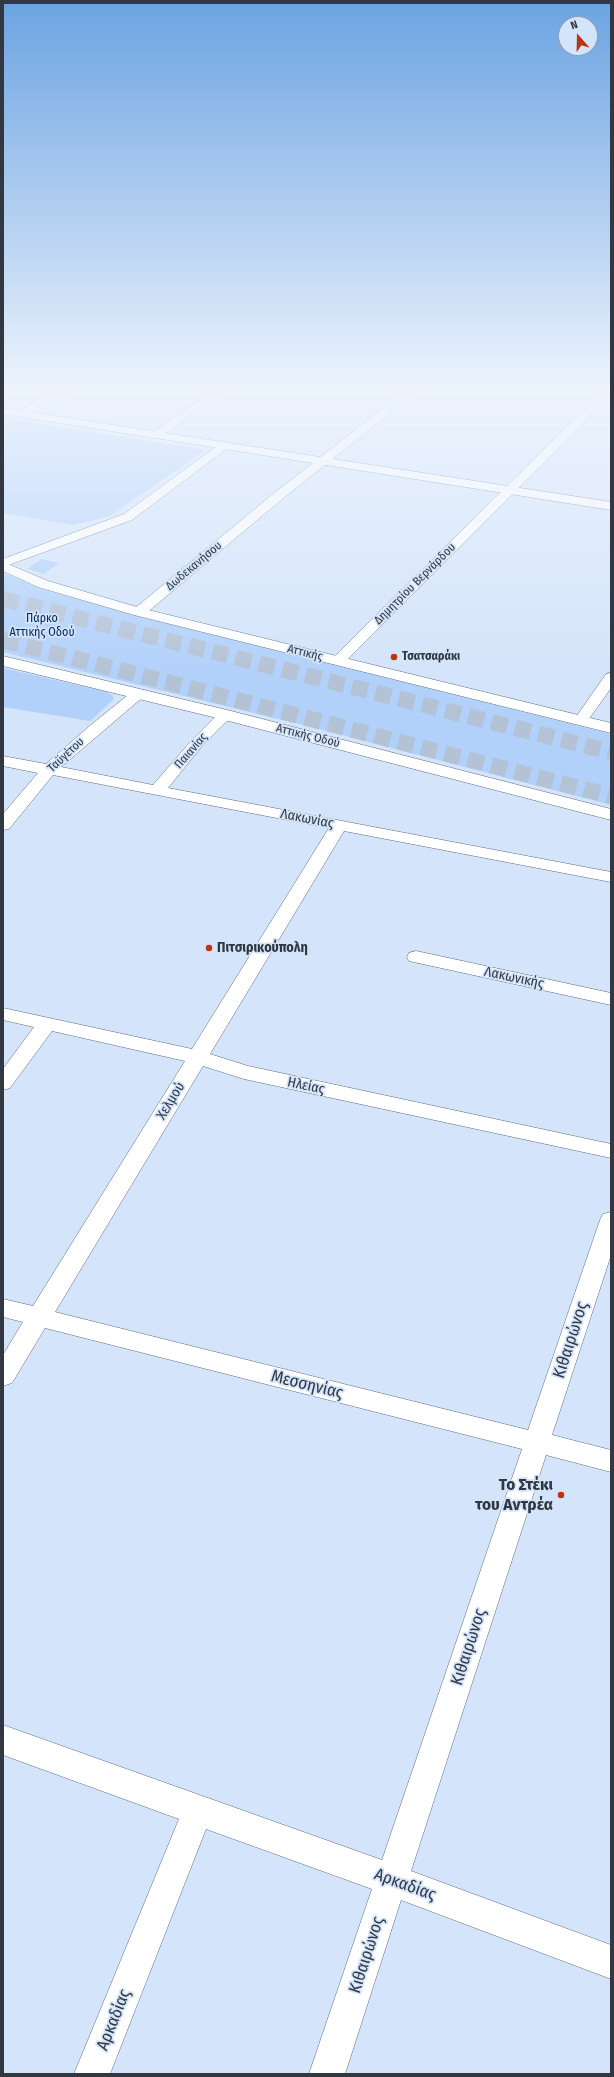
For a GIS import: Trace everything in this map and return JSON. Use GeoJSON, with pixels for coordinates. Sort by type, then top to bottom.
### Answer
{"type":"FeatureCollection","features":[{"type":"Feature","properties":{"kind":"main road"},"geometry":{"type":"LineString","coordinates":[[465,483],[611,506]]}},
{"type":"Feature","properties":{"kind":"main road","name":"Αττικής"},"geometry":{"type":"LineString","coordinates":[[3,566],[43,584],[139,612],[611,728]]}},
{"type":"Feature","properties":{"kind":"main road","name":"Αττικής Οδού"},"geometry":{"type":"LineString","coordinates":[[3,661],[225,715],[611,815]]}},
{"type":"Feature","properties":{"kind":"street"},"geometry":{"type":"LineString","coordinates":[[3,563],[128,517],[174,483]]}},
{"type":"Feature","properties":{"kind":"street","name":"Δωδεκανήσου"},"geometry":{"type":"LineString","coordinates":[[139,612],[294,483]]}},
{"type":"Feature","properties":{"kind":"street","name":"Δημητρίου Βερνάρδου"},"geometry":{"type":"LineString","coordinates":[[338,661],[516,483]]}},
{"type":"Feature","properties":{"kind":"street"},"geometry":{"type":"LineString","coordinates":[[581,720],[611,676]]}},
{"type":"Feature","properties":{"kind":"street","name":"Ταϋγέτου"},"geometry":{"type":"LineString","coordinates":[[3,824],[50,770],[97,727],[138,694]]}},
{"type":"Feature","properties":{"kind":"street","name":"Παιανίας"},"geometry":{"type":"LineString","coordinates":[[158,789],[197,743],[225,715]]}},
{"type":"Feature","properties":{"kind":"street","name":"Λακωνίας"},"geometry":{"type":"LineString","coordinates":[[3,761],[158,789],[339,826],[611,877]]}},
{"type":"Feature","properties":{"kind":"street","name":"Χελμού"},"geometry":{"type":"LineString","coordinates":[[3,1376],[339,826]]}},
{"type":"Feature","properties":{"kind":"street","name":"Λακωνικής"},"geometry":{"type":"LineString","coordinates":[[416,956],[611,999]]}},
{"type":"Feature","properties":{"kind":"street","name":"Ηλείας"},"geometry":{"type":"LineString","coordinates":[[3,1014],[198,1057],[244,1072],[611,1151]]}},
{"type":"Feature","properties":{"kind":"street"},"geometry":{"type":"LineString","coordinates":[[3,1084],[47,1024]]}},
{"type":"Feature","properties":{"kind":"street","name":"Κιθαιρώνος"},"geometry":{"type":"LineString","coordinates":[[327,2074],[611,1220]]}},
{"type":"Feature","properties":{"kind":"street","name":"Μεσσηνίας"},"geometry":{"type":"LineString","coordinates":[[3,1308],[611,1461]]}},
{"type":"Feature","properties":{"kind":"street","name":"Αρκαδίας"},"geometry":{"type":"LineString","coordinates":[[3,1740],[391,1880],[611,1962]]}},
{"type":"Feature","properties":{"kind":"street","name":"Αρκαδίας"},"geometry":{"type":"LineString","coordinates":[[92,2074],[198,1810]]}},
{"type":"Feature","properties":{"kind":"green space"},"geometry":{"type":"Polygon","coordinates":[[[3,483],[158,483],[108,517],[72,525],[3,513],[3,483]]]}},
{"type":"Feature","properties":{"kind":"green space"},"geometry":{"type":"Polygon","coordinates":[[[41,559],[59,563],[44,574],[27,569],[41,559]]]}},
{"type":"Feature","properties":{"kind":"green space","name":"Πάρκο Αττικής Οδού"},"geometry":{"type":"Polygon","coordinates":[[[3,573],[42,589],[130,614],[611,734],[611,805],[307,726],[3,652],[3,573]]]}},
{"type":"Feature","properties":{"kind":"green space"},"geometry":{"type":"Polygon","coordinates":[[[3,668],[107,692],[113,696],[113,700],[90,721],[3,707],[3,668]]]}},
{"type":"Feature","properties":{"kind":"tunnel"},"geometry":{"type":"LineString","coordinates":[[3,599],[611,752]]}},
{"type":"Feature","properties":{"kind":"tunnel"},"geometry":{"type":"LineString","coordinates":[[3,640],[611,796]]}},
{"type":"Feature","properties":{"kind":"place","name":"Τσατσαράκι"},"geometry":{"type":"Point","coordinates":[394,657]}},
{"type":"Feature","properties":{"kind":"place","name":"Πιτσιρικούπολη"},"geometry":{"type":"Point","coordinates":[209,948]}},
{"type":"Feature","properties":{"kind":"place","name":"Το Στέκι του Αντρέα"},"geometry":{"type":"Point","coordinates":[561,1495]}}]}
